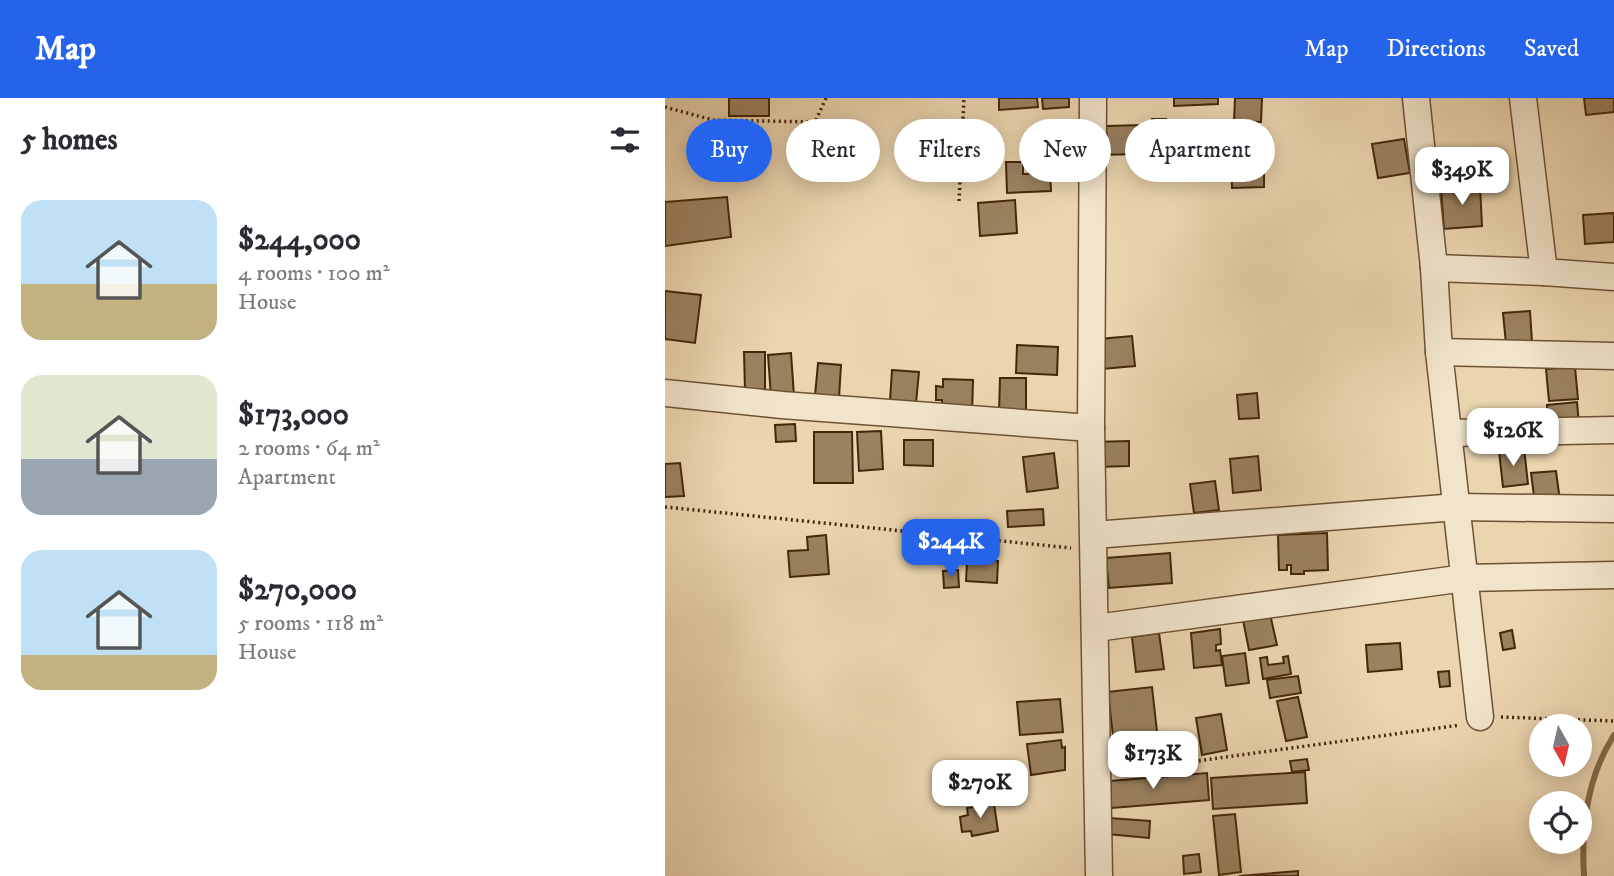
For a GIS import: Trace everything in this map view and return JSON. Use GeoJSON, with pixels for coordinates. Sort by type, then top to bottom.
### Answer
{"type":"FeatureCollection","features":[{"type":"Feature","properties":{"kind":"street"},"geometry":{"type":"LineString","coordinates":[[1093,98],[1091,428],[1099,876]]}},
{"type":"Feature","properties":{"kind":"street"},"geometry":{"type":"LineString","coordinates":[[1416,98],[1434,268],[1439,352],[1480,717]]}},
{"type":"Feature","properties":{"kind":"street"},"geometry":{"type":"LineString","coordinates":[[1523,98],[1544,272]]}},
{"type":"Feature","properties":{"kind":"street"},"geometry":{"type":"LineString","coordinates":[[1434,268],[1614,277]]}},
{"type":"Feature","properties":{"kind":"street"},"geometry":{"type":"LineString","coordinates":[[1439,352],[1614,356]]}},
{"type":"Feature","properties":{"kind":"street"},"geometry":{"type":"LineString","coordinates":[[665,393],[782,405],[1091,428]]}},
{"type":"Feature","properties":{"kind":"street"},"geometry":{"type":"LineString","coordinates":[[1450,433],[1614,430]]}},
{"type":"Feature","properties":{"kind":"street"},"geometry":{"type":"LineString","coordinates":[[1094,543],[1457,508],[1614,509]]}},
{"type":"Feature","properties":{"kind":"street"},"geometry":{"type":"LineString","coordinates":[[1096,628],[1465,579],[1614,575]]}},
{"type":"Feature","properties":{"kind":"path"},"geometry":{"type":"LineString","coordinates":[[665,107],[713,120],[815,122],[826,98]]}},
{"type":"Feature","properties":{"kind":"path"},"geometry":{"type":"LineString","coordinates":[[959,201],[964,98]]}},
{"type":"Feature","properties":{"kind":"path"},"geometry":{"type":"LineString","coordinates":[[665,507],[1094,543]]}},
{"type":"Feature","properties":{"kind":"path"},"geometry":{"type":"LineString","coordinates":[[1098,774],[1458,726],[1480,717],[1613,720]]}},
{"type":"Feature","properties":{"kind":"building"},"geometry":{"type":"Polygon","coordinates":[[[729,98],[769,98],[769,116],[729,116],[729,98]]]}},
{"type":"Feature","properties":{"kind":"building"},"geometry":{"type":"Polygon","coordinates":[[[999,98],[1037,98],[1038,107],[999,110],[999,98]]]}},
{"type":"Feature","properties":{"kind":"building"},"geometry":{"type":"Polygon","coordinates":[[[1042,98],[1069,98],[1069,107],[1043,109],[1042,98]]]}},
{"type":"Feature","properties":{"kind":"building"},"geometry":{"type":"Polygon","coordinates":[[[1174,98],[1218,98],[1218,104],[1174,106],[1174,98]]]}},
{"type":"Feature","properties":{"kind":"building"},"geometry":{"type":"Polygon","coordinates":[[[1235,98],[1262,98],[1261,119],[1234,119],[1235,98]]]}},
{"type":"Feature","properties":{"kind":"building"},"geometry":{"type":"Polygon","coordinates":[[[1584,98],[1614,98],[1614,112],[1586,115],[1584,98]]]}},
{"type":"Feature","properties":{"kind":"building"},"geometry":{"type":"Polygon","coordinates":[[[1111,126],[1125,126],[1125,154],[1111,155],[1111,126]]]}},
{"type":"Feature","properties":{"kind":"building"},"geometry":{"type":"Polygon","coordinates":[[[1404,139],[1410,173],[1378,178],[1372,144],[1404,139]]]}},
{"type":"Feature","properties":{"kind":"building"},"geometry":{"type":"Polygon","coordinates":[[[1006,162],[1019,162],[1019,182],[1050,182],[1051,191],[1007,193],[1006,162]]]}},
{"type":"Feature","properties":{"kind":"building"},"geometry":{"type":"Polygon","coordinates":[[[1232,182],[1264,182],[1264,187],[1232,188],[1232,182]]]}},
{"type":"Feature","properties":{"kind":"building"},"geometry":{"type":"Polygon","coordinates":[[[1480,186],[1482,226],[1444,229],[1441,189],[1480,186]]]}},
{"type":"Feature","properties":{"kind":"building"},"geometry":{"type":"Polygon","coordinates":[[[727,197],[731,237],[665,246],[665,202],[727,197]]]}},
{"type":"Feature","properties":{"kind":"building"},"geometry":{"type":"Polygon","coordinates":[[[1015,200],[1017,233],[980,236],[978,203],[1015,200]]]}},
{"type":"Feature","properties":{"kind":"building"},"geometry":{"type":"Polygon","coordinates":[[[1614,213],[1614,242],[1585,244],[1583,215],[1614,213]]]}},
{"type":"Feature","properties":{"kind":"building"},"geometry":{"type":"Polygon","coordinates":[[[665,291],[701,295],[695,343],[665,339],[665,291]]]}},
{"type":"Feature","properties":{"kind":"building"},"geometry":{"type":"Polygon","coordinates":[[[1530,311],[1532,342],[1506,344],[1503,313],[1530,311]]]}},
{"type":"Feature","properties":{"kind":"building"},"geometry":{"type":"Polygon","coordinates":[[[1132,336],[1135,366],[1102,369],[1099,339],[1132,336]]]}},
{"type":"Feature","properties":{"kind":"building"},"geometry":{"type":"Polygon","coordinates":[[[1017,345],[1058,347],[1057,375],[1016,373],[1017,345]]]}},
{"type":"Feature","properties":{"kind":"building"},"geometry":{"type":"Polygon","coordinates":[[[744,352],[765,352],[765,391],[745,391],[744,352]]]}},
{"type":"Feature","properties":{"kind":"building"},"geometry":{"type":"Polygon","coordinates":[[[791,353],[794,396],[771,397],[768,355],[791,353]]]}},
{"type":"Feature","properties":{"kind":"building"},"geometry":{"type":"Polygon","coordinates":[[[818,363],[841,365],[839,398],[815,396],[818,363]]]}},
{"type":"Feature","properties":{"kind":"building"},"geometry":{"type":"Polygon","coordinates":[[[1575,367],[1578,399],[1549,401],[1546,369],[1575,367]]]}},
{"type":"Feature","properties":{"kind":"building"},"geometry":{"type":"Polygon","coordinates":[[[892,370],[919,372],[916,403],[890,401],[892,370]]]}},
{"type":"Feature","properties":{"kind":"building"},"geometry":{"type":"Polygon","coordinates":[[[1000,378],[1026,378],[1026,414],[999,413],[1000,378]]]}},
{"type":"Feature","properties":{"kind":"building"},"geometry":{"type":"Polygon","coordinates":[[[943,379],[973,380],[972,416],[942,415],[942,400],[936,400],[936,386],[943,387],[943,379]]]}},
{"type":"Feature","properties":{"kind":"building"},"geometry":{"type":"Polygon","coordinates":[[[1257,393],[1259,418],[1239,419],[1237,395],[1257,393]]]}},
{"type":"Feature","properties":{"kind":"building"},"geometry":{"type":"Polygon","coordinates":[[[1577,402],[1579,425],[1549,428],[1547,405],[1577,402]]]}},
{"type":"Feature","properties":{"kind":"building"},"geometry":{"type":"Polygon","coordinates":[[[795,424],[796,441],[776,442],[775,425],[795,424]]]}},
{"type":"Feature","properties":{"kind":"building"},"geometry":{"type":"Polygon","coordinates":[[[881,431],[883,469],[859,471],[857,432],[881,431]]]}},
{"type":"Feature","properties":{"kind":"building"},"geometry":{"type":"Polygon","coordinates":[[[814,432],[852,432],[853,483],[814,483],[814,432]]]}},
{"type":"Feature","properties":{"kind":"building"},"geometry":{"type":"Polygon","coordinates":[[[904,440],[933,440],[933,466],[904,465],[904,440]]]}},
{"type":"Feature","properties":{"kind":"building"},"geometry":{"type":"Polygon","coordinates":[[[1129,441],[1129,466],[1094,467],[1093,442],[1129,441]]]}},
{"type":"Feature","properties":{"kind":"building"},"geometry":{"type":"Polygon","coordinates":[[[1524,448],[1528,484],[1503,487],[1499,451],[1524,448]]]}},
{"type":"Feature","properties":{"kind":"building"},"geometry":{"type":"Polygon","coordinates":[[[1054,453],[1058,488],[1027,492],[1023,457],[1054,453]]]}},
{"type":"Feature","properties":{"kind":"building"},"geometry":{"type":"Polygon","coordinates":[[[1258,456],[1261,490],[1233,493],[1230,459],[1258,456]]]}},
{"type":"Feature","properties":{"kind":"building"},"geometry":{"type":"Polygon","coordinates":[[[680,463],[684,496],[665,497],[665,464],[680,463]]]}},
{"type":"Feature","properties":{"kind":"building"},"geometry":{"type":"Polygon","coordinates":[[[1556,471],[1560,501],[1535,504],[1531,473],[1556,471]]]}},
{"type":"Feature","properties":{"kind":"building"},"geometry":{"type":"Polygon","coordinates":[[[1215,481],[1219,510],[1194,513],[1190,484],[1215,481]]]}},
{"type":"Feature","properties":{"kind":"building"},"geometry":{"type":"Polygon","coordinates":[[[1043,509],[1044,525],[1008,527],[1007,511],[1043,509]]]}},
{"type":"Feature","properties":{"kind":"building"},"geometry":{"type":"Polygon","coordinates":[[[1327,533],[1328,570],[1291,574],[1291,565],[1287,565],[1287,570],[1279,570],[1278,535],[1327,533]]]}},
{"type":"Feature","properties":{"kind":"building"},"geometry":{"type":"Polygon","coordinates":[[[826,535],[829,574],[790,577],[788,551],[808,550],[807,537],[826,535]]]}},
{"type":"Feature","properties":{"kind":"building"},"geometry":{"type":"Polygon","coordinates":[[[1170,553],[1172,583],[1109,588],[1106,558],[1170,553]]]}},
{"type":"Feature","properties":{"kind":"building"},"geometry":{"type":"Polygon","coordinates":[[[986,560],[998,561],[997,583],[966,581],[967,562],[986,564],[986,560]]]}},
{"type":"Feature","properties":{"kind":"building"},"geometry":{"type":"Polygon","coordinates":[[[958,570],[959,587],[944,588],[943,571],[958,570]]]}},
{"type":"Feature","properties":{"kind":"building"},"geometry":{"type":"Polygon","coordinates":[[[1270,614],[1277,645],[1249,650],[1243,620],[1270,614]]]}},
{"type":"Feature","properties":{"kind":"building"},"geometry":{"type":"Polygon","coordinates":[[[1220,629],[1221,644],[1216,645],[1216,651],[1220,650],[1222,665],[1194,668],[1191,633],[1220,629]]]}},
{"type":"Feature","properties":{"kind":"building"},"geometry":{"type":"Polygon","coordinates":[[[1512,630],[1515,648],[1503,650],[1500,633],[1512,630]]]}},
{"type":"Feature","properties":{"kind":"building"},"geometry":{"type":"Polygon","coordinates":[[[1159,633],[1164,669],[1136,672],[1132,637],[1159,633]]]}},
{"type":"Feature","properties":{"kind":"building"},"geometry":{"type":"Polygon","coordinates":[[[1400,643],[1402,669],[1368,672],[1366,645],[1400,643]]]}},
{"type":"Feature","properties":{"kind":"building"},"geometry":{"type":"Polygon","coordinates":[[[1245,653],[1249,683],[1226,686],[1222,656],[1245,653]]]}},
{"type":"Feature","properties":{"kind":"building"},"geometry":{"type":"Polygon","coordinates":[[[1288,656],[1291,674],[1263,679],[1260,658],[1267,657],[1268,665],[1284,663],[1283,657],[1288,656]]]}},
{"type":"Feature","properties":{"kind":"building"},"geometry":{"type":"Polygon","coordinates":[[[1449,671],[1450,686],[1440,687],[1438,672],[1449,671]]]}},
{"type":"Feature","properties":{"kind":"building"},"geometry":{"type":"Polygon","coordinates":[[[1298,676],[1301,693],[1270,698],[1267,680],[1298,676]]]}},
{"type":"Feature","properties":{"kind":"building"},"geometry":{"type":"Polygon","coordinates":[[[1152,687],[1157,732],[1113,736],[1108,692],[1152,687]]]}},
{"type":"Feature","properties":{"kind":"building"},"geometry":{"type":"Polygon","coordinates":[[[1298,697],[1307,737],[1286,741],[1277,701],[1298,697]]]}},
{"type":"Feature","properties":{"kind":"building"},"geometry":{"type":"Polygon","coordinates":[[[1060,699],[1063,732],[1020,735],[1017,702],[1060,699]]]}},
{"type":"Feature","properties":{"kind":"building"},"geometry":{"type":"Polygon","coordinates":[[[1221,714],[1227,750],[1202,755],[1196,718],[1221,714]]]}},
{"type":"Feature","properties":{"kind":"building"},"geometry":{"type":"Polygon","coordinates":[[[1061,740],[1062,748],[1065,747],[1065,770],[1031,775],[1027,744],[1061,740]]]}},
{"type":"Feature","properties":{"kind":"building"},"geometry":{"type":"Polygon","coordinates":[[[1135,741],[1138,763],[1100,768],[1097,746],[1135,741]]]}},
{"type":"Feature","properties":{"kind":"building"},"geometry":{"type":"Polygon","coordinates":[[[1307,759],[1309,770],[1292,772],[1290,761],[1307,759]]]}},
{"type":"Feature","properties":{"kind":"building"},"geometry":{"type":"Polygon","coordinates":[[[1305,772],[1307,803],[1213,809],[1211,778],[1305,772]]]}},
{"type":"Feature","properties":{"kind":"building"},"geometry":{"type":"Polygon","coordinates":[[[1207,773],[1209,800],[1100,809],[1098,782],[1207,773]]]}},
{"type":"Feature","properties":{"kind":"building"},"geometry":{"type":"Polygon","coordinates":[[[994,804],[998,831],[972,836],[971,831],[962,832],[960,817],[968,815],[967,808],[994,804]]]}},
{"type":"Feature","properties":{"kind":"building"},"geometry":{"type":"Polygon","coordinates":[[[1235,814],[1241,872],[1219,875],[1213,816],[1235,814]]]}},
{"type":"Feature","properties":{"kind":"building"},"geometry":{"type":"Polygon","coordinates":[[[1109,818],[1150,821],[1149,838],[1107,834],[1109,818]]]}},
{"type":"Feature","properties":{"kind":"building"},"geometry":{"type":"Polygon","coordinates":[[[1199,854],[1201,872],[1184,874],[1183,856],[1199,854]]]}},
{"type":"Feature","properties":{"kind":"building"},"geometry":{"type":"Polygon","coordinates":[[[1298,871],[1298,876],[1239,876],[1298,871]]]}},
{"type":"Feature","properties":{"kind":"waterway"},"geometry":{"type":"LineString","coordinates":[[1584,876],[1588,803],[1597,768],[1614,735]]}}]}
